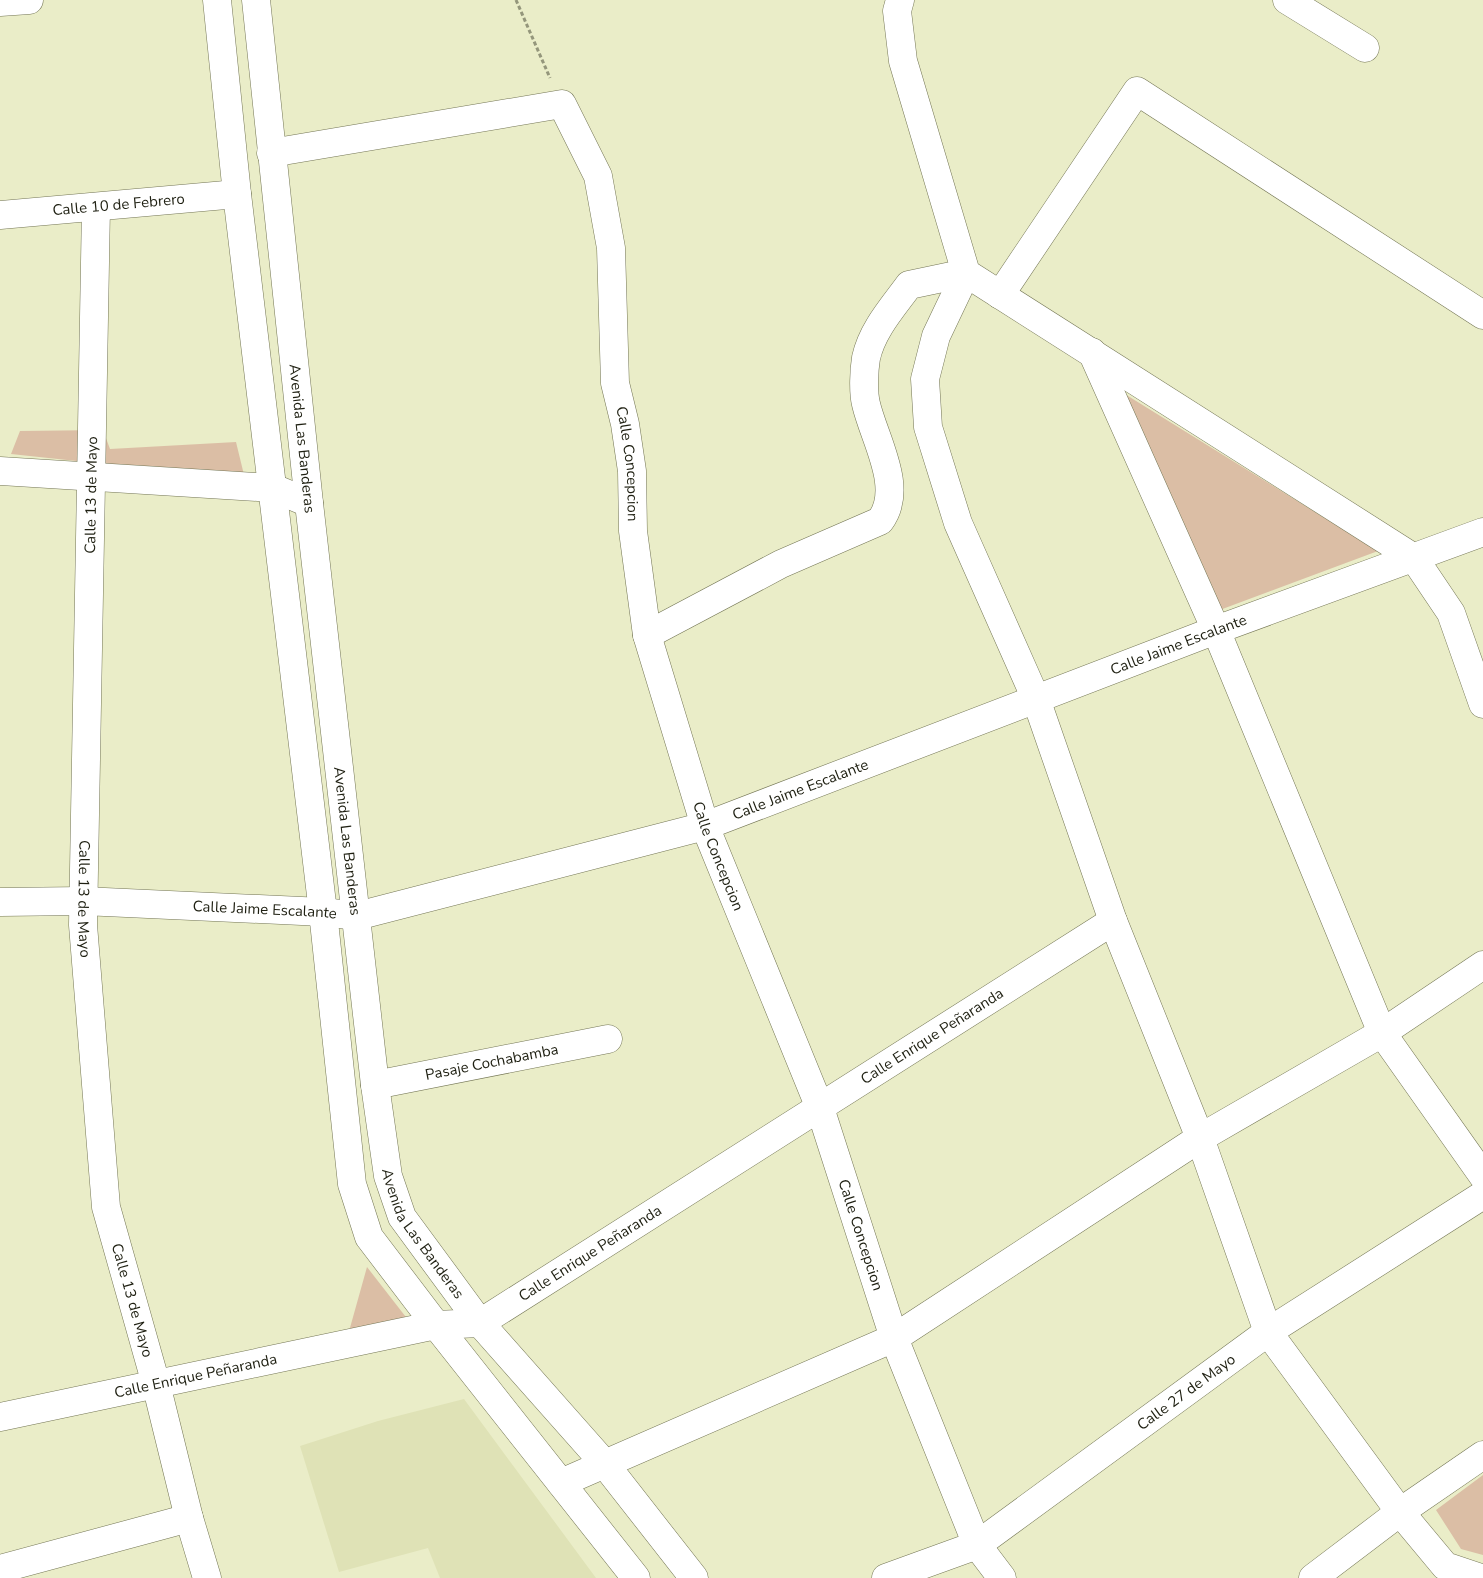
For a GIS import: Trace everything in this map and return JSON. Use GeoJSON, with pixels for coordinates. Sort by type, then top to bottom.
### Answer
{"type":"FeatureCollection","features":[{"type":"Feature","properties":{"kind":"street"},"geometry":{"type":"LineString","coordinates":[[0,2],[29,0]]}},
{"type":"Feature","properties":{"kind":"street"},"geometry":{"type":"LineString","coordinates":[[217,0],[237,194],[274,488],[352,1184],[369,1237],[636,1578]]}},
{"type":"Feature","properties":{"kind":"street","name":"Avenida Las Banderas"},"geometry":{"type":"LineString","coordinates":[[256,0],[309,503],[375,1085],[388,1176],[402,1217],[480,1323],[604,1463],[694,1578]]}},
{"type":"Feature","properties":{"kind":"street"},"geometry":{"type":"LineString","coordinates":[[900,0],[897,11],[903,61],[966,273],[1414,558],[1451,613],[1483,704]]}},
{"type":"Feature","properties":{"kind":"street"},"geometry":{"type":"LineString","coordinates":[[1287,0],[1365,48]]}},
{"type":"Feature","properties":{"kind":"street"},"geometry":{"type":"LineString","coordinates":[[1000,295],[1137,91],[1483,315]]}},
{"type":"Feature","properties":{"kind":"street"},"geometry":{"type":"LineString","coordinates":[[271,152],[562,104]]}},
{"type":"Feature","properties":{"kind":"street","name":"Calle Concepcion"},"geometry":{"type":"LineString","coordinates":[[562,104],[598,176],[611,248],[615,383],[625,424],[632,471],[633,531],[647,635],[705,826],[820,1108],[894,1338],[977,1545],[1002,1578]]}},
{"type":"Feature","properties":{"kind":"street","name":"Calle 10 de Febrero"},"geometry":{"type":"LineString","coordinates":[[0,215],[237,194]]}},
{"type":"Feature","properties":{"kind":"street","name":"Calle 13 de Mayo"},"geometry":{"type":"LineString","coordinates":[[96,207],[83,925],[106,1207],[156,1384],[189,1518],[207,1578]]}},
{"type":"Feature","properties":{"kind":"street"},"geometry":{"type":"LineString","coordinates":[[647,635],[781,564],[880,521],[887,511],[890,482],[865,401],[866,357],[882,322],[909,285],[966,273]]}},
{"type":"Feature","properties":{"kind":"street"},"geometry":{"type":"LineString","coordinates":[[966,273],[936,336],[927,370],[925,379],[928,427],[958,523],[1036,699],[1113,921],[1200,1138],[1268,1332],[1400,1512],[1445,1566],[1481,1578]]}},
{"type":"Feature","properties":{"kind":"street"},"geometry":{"type":"LineString","coordinates":[[1092,352],[1216,630],[1382,1033],[1483,1176]]}},
{"type":"Feature","properties":{"kind":"street"},"geometry":{"type":"LineString","coordinates":[[0,471],[274,488],[309,503]]}},
{"type":"Feature","properties":{"kind":"street","name":"Calle Jaime Escalante"},"geometry":{"type":"LineString","coordinates":[[0,902],[83,901],[323,912],[357,916],[705,826],[1216,630],[1483,532]]}},
{"type":"Feature","properties":{"kind":"street","name":"Calle Enrique Peñaranda"},"geometry":{"type":"LineString","coordinates":[[0,1417],[436,1325],[480,1323],[1113,921]]}},
{"type":"Feature","properties":{"kind":"street"},"geometry":{"type":"LineString","coordinates":[[561,1483],[894,1338],[1200,1138],[1382,1033],[1483,965]]}},
{"type":"Feature","properties":{"kind":"street","name":"Pasaje Cochabamba"},"geometry":{"type":"LineString","coordinates":[[375,1085],[608,1039]]}},
{"type":"Feature","properties":{"kind":"street","name":"Calle 27 de Mayo"},"geometry":{"type":"LineString","coordinates":[[886,1578],[977,1545],[1268,1332],[1483,1195]]}},
{"type":"Feature","properties":{"kind":"street"},"geometry":{"type":"LineString","coordinates":[[1313,1578],[1400,1512],[1483,1455]]}},
{"type":"Feature","properties":{"kind":"street"},"geometry":{"type":"LineString","coordinates":[[0,1569],[189,1518]]}},
{"type":"Feature","properties":{"kind":"path"},"geometry":{"type":"LineString","coordinates":[[516,0],[562,104]]}},
{"type":"Feature","properties":{"kind":"shaded area"},"geometry":{"type":"Polygon","coordinates":[[[1099,378],[1378,551],[1209,614],[1099,378]]]}},
{"type":"Feature","properties":{"kind":"shaded area"},"geometry":{"type":"Polygon","coordinates":[[[103,430],[110,449],[236,442],[245,479],[11,454],[20,431],[103,430]]]}},
{"type":"Feature","properties":{"kind":"shaded area"},"geometry":{"type":"Polygon","coordinates":[[[367,1267],[409,1321],[348,1335],[367,1267]]]}},
{"type":"Feature","properties":{"kind":"shaded area"},"geometry":{"type":"Polygon","coordinates":[[[464,1399],[596,1578],[440,1578],[428,1548],[339,1572],[300,1446],[378,1421],[464,1399]]]}},
{"type":"Feature","properties":{"kind":"shaded area"},"geometry":{"type":"Polygon","coordinates":[[[1483,1475],[1483,1555],[1461,1549],[1436,1510],[1483,1475]]]}}]}
